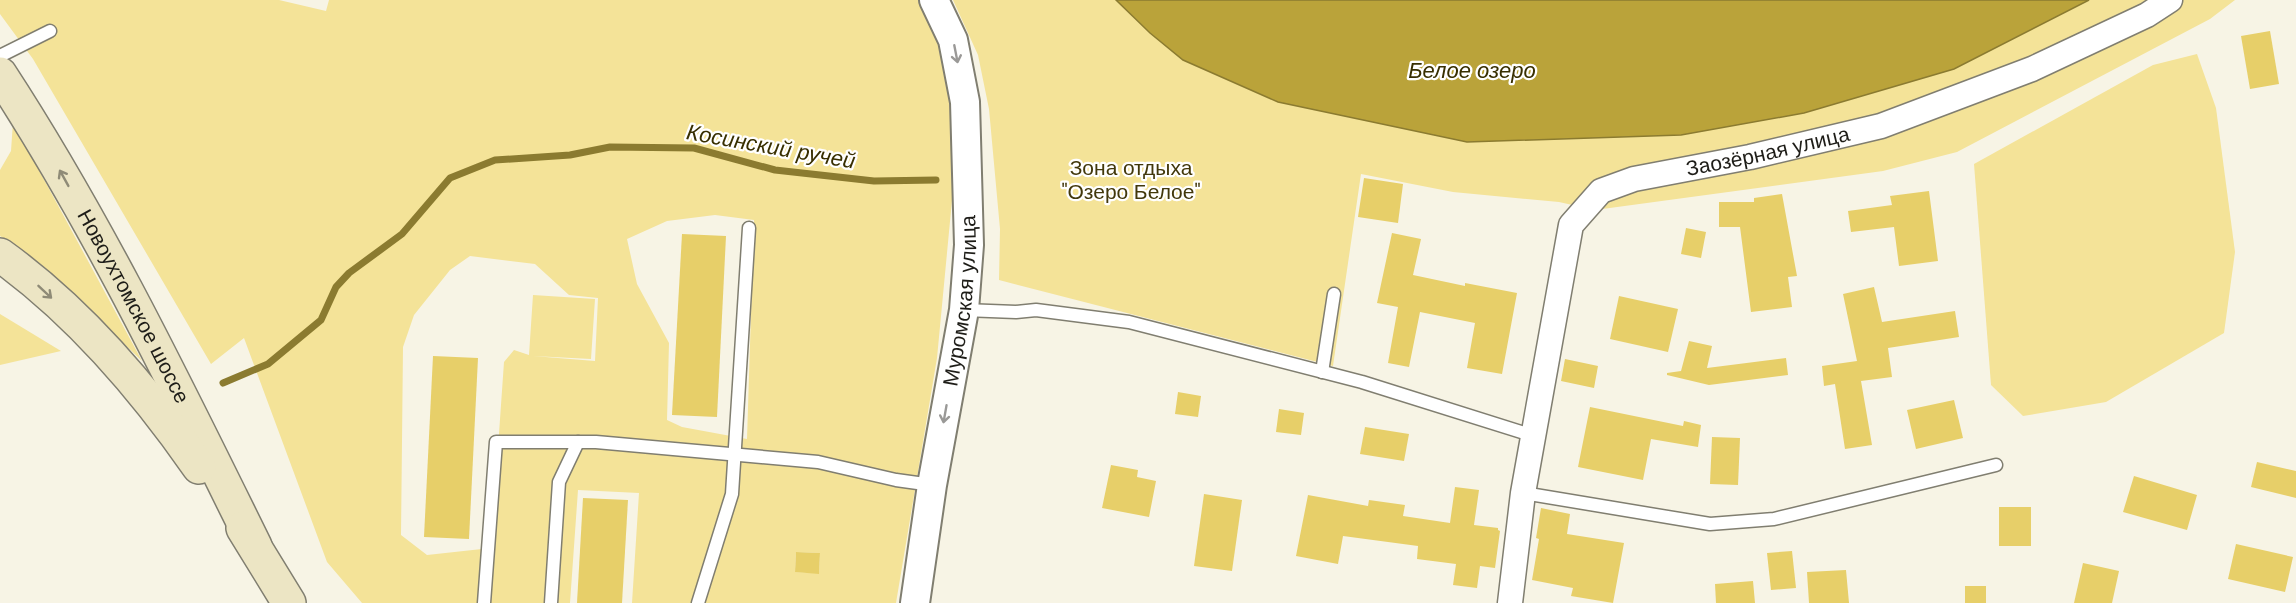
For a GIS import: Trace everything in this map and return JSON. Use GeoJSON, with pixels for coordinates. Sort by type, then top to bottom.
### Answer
{"type":"FeatureCollection","features":[{"type":"Feature","properties":{"kind":"main road","name":"Новоухтомское шоссе"},"geometry":{"type":"LineString","coordinates":[[0,74],[42,138],[112,264],[255,546],[289,603]]}},
{"type":"Feature","properties":{"kind":"main road","name":"Новоухтомское шоссе"},"geometry":{"type":"LineString","coordinates":[[0,255],[23,271],[85,328],[150,401],[255,546]]}},
{"type":"Feature","properties":{"kind":"street","name":"Муромская улица"},"geometry":{"type":"LineString","coordinates":[[915,603],[932,485],[964,310],[969,245],[965,102],[953,40],[934,0]]}},
{"type":"Feature","properties":{"kind":"street","name":"Заозёрная улица"},"geometry":{"type":"LineString","coordinates":[[1510,603],[1523,493],[1571,225],[1601,191],[1634,179],[1750,157],[1881,126],[2032,69],[2147,15],[2170,0]]}},
{"type":"Feature","properties":{"kind":"lane"},"geometry":{"type":"LineString","coordinates":[[0,56],[50,31]]}},
{"type":"Feature","properties":{"kind":"lane"},"geometry":{"type":"LineString","coordinates":[[698,603],[715,555],[732,494],[749,228]]}},
{"type":"Feature","properties":{"kind":"lane"},"geometry":{"type":"LineString","coordinates":[[1322,372],[1334,294]]}},
{"type":"Feature","properties":{"kind":"lane"},"geometry":{"type":"LineString","coordinates":[[964,310],[1016,312],[1036,310],[1129,322],[1362,382],[1534,435]]}},
{"type":"Feature","properties":{"kind":"lane"},"geometry":{"type":"LineString","coordinates":[[484,603],[496,442],[578,442],[818,462],[896,480],[932,485]]}},
{"type":"Feature","properties":{"kind":"lane"},"geometry":{"type":"LineString","coordinates":[[551,603],[559,482],[578,442]]}},
{"type":"Feature","properties":{"kind":"lane"},"geometry":{"type":"LineString","coordinates":[[1523,493],[1710,524],[1774,519],[1996,465]]}},
{"type":"Feature","properties":{"kind":"green space"},"geometry":{"type":"Polygon","coordinates":[[[0,0],[279,0],[326,11],[329,0],[921,0],[930,7],[950,75],[957,148],[937,358],[896,603],[632,603],[639,493],[578,490],[570,603],[362,603],[327,562],[244,338],[211,364],[33,59],[0,14],[0,0]],[[715,215],[667,221],[627,239],[637,284],[669,343],[667,420],[682,427],[747,439],[754,220],[715,215]],[[470,256],[450,270],[414,315],[403,347],[401,535],[427,555],[491,548],[504,362],[514,350],[529,355],[533,295],[595,299],[591,359],[533,356],[595,361],[598,298],[569,295],[535,264],[470,256]],[[796,552],[795,572],[819,573],[820,553],[796,552]]]}},
{"type":"Feature","properties":{"kind":"green space","name":"Зона отдыха \"Озеро Белое\""},"geometry":{"type":"Polygon","coordinates":[[[953,0],[1116,0],[1150,33],[1183,59],[1278,102],[1467,142],[1681,135],[1804,113],[1954,69],[2089,0],[2235,0],[2210,19],[1957,152],[1883,171],[1595,210],[1559,202],[1453,192],[1361,174],[1333,366],[999,280],[1000,229],[989,109],[978,55],[953,0]]]}},
{"type":"Feature","properties":{"kind":"green space"},"geometry":{"type":"Polygon","coordinates":[[[2197,54],[2216,108],[2235,252],[2224,333],[2106,402],[2023,416],[1991,385],[1974,164],[2153,65],[2197,54]]]}},
{"type":"Feature","properties":{"kind":"green space"},"geometry":{"type":"Polygon","coordinates":[[[13,122],[142,361],[43,266],[0,236],[0,170],[11,151],[13,122]]]}},
{"type":"Feature","properties":{"kind":"green space"},"geometry":{"type":"Polygon","coordinates":[[[0,314],[61,351],[0,365],[0,314]]]}},
{"type":"Feature","properties":{"kind":"water","name":"Белое озеро"},"geometry":{"type":"Polygon","coordinates":[[[1116,0],[2089,0],[1954,69],[1804,113],[1681,135],[1467,142],[1278,102],[1183,60],[1150,33],[1116,0]]]}},
{"type":"Feature","properties":{"kind":"building"},"geometry":{"type":"Polygon","coordinates":[[[2270,31],[2279,84],[2250,89],[2241,36],[2270,31]]]}},
{"type":"Feature","properties":{"kind":"building"},"geometry":{"type":"Polygon","coordinates":[[[1364,178],[1403,184],[1398,223],[1358,217],[1364,178]]]}},
{"type":"Feature","properties":{"kind":"building"},"geometry":{"type":"Polygon","coordinates":[[[1929,191],[1938,261],[1899,266],[1894,227],[1851,232],[1848,211],[1892,205],[1890,196],[1929,191]]]}},
{"type":"Feature","properties":{"kind":"building"},"geometry":{"type":"Polygon","coordinates":[[[1782,194],[1797,276],[1788,277],[1792,307],[1751,312],[1740,227],[1719,227],[1719,202],[1754,202],[1754,198],[1782,194]]]}},
{"type":"Feature","properties":{"kind":"building"},"geometry":{"type":"Polygon","coordinates":[[[1686,228],[1706,232],[1701,258],[1681,254],[1686,228]]]}},
{"type":"Feature","properties":{"kind":"building"},"geometry":{"type":"Polygon","coordinates":[[[1392,233],[1421,239],[1413,275],[1465,286],[1465,283],[1517,293],[1502,374],[1467,368],[1475,323],[1420,312],[1409,367],[1388,363],[1398,307],[1377,303],[1392,233]]]}},
{"type":"Feature","properties":{"kind":"building"},"geometry":{"type":"Polygon","coordinates":[[[682,234],[726,236],[717,417],[672,415],[682,234]]]}},
{"type":"Feature","properties":{"kind":"building"},"geometry":{"type":"Polygon","coordinates":[[[1874,287],[1882,322],[1955,311],[1959,337],[1888,348],[1892,377],[1861,381],[1872,445],[1845,449],[1835,384],[1824,386],[1822,366],[1857,361],[1843,294],[1874,287]]]}},
{"type":"Feature","properties":{"kind":"building"},"geometry":{"type":"Polygon","coordinates":[[[1619,296],[1678,309],[1668,352],[1610,339],[1619,296]]]}},
{"type":"Feature","properties":{"kind":"building"},"geometry":{"type":"Polygon","coordinates":[[[1689,341],[1712,346],[1707,368],[1786,358],[1788,375],[1709,385],[1667,375],[1667,373],[1681,371],[1689,341]]]}},
{"type":"Feature","properties":{"kind":"building"},"geometry":{"type":"Polygon","coordinates":[[[433,356],[478,358],[469,539],[424,537],[433,356]]]}},
{"type":"Feature","properties":{"kind":"building"},"geometry":{"type":"Polygon","coordinates":[[[1565,359],[1598,366],[1594,388],[1561,381],[1565,359]]]}},
{"type":"Feature","properties":{"kind":"building"},"geometry":{"type":"Polygon","coordinates":[[[1178,392],[1201,396],[1198,417],[1175,414],[1178,392]]]}},
{"type":"Feature","properties":{"kind":"building"},"geometry":{"type":"Polygon","coordinates":[[[1954,400],[1963,438],[1916,449],[1907,410],[1954,400]]]}},
{"type":"Feature","properties":{"kind":"building"},"geometry":{"type":"Polygon","coordinates":[[[1590,407],[1683,426],[1684,421],[1701,425],[1698,447],[1651,439],[1643,480],[1578,467],[1590,407]]]}},
{"type":"Feature","properties":{"kind":"building"},"geometry":{"type":"Polygon","coordinates":[[[1279,409],[1304,413],[1301,435],[1276,432],[1279,409]]]}},
{"type":"Feature","properties":{"kind":"building"},"geometry":{"type":"Polygon","coordinates":[[[1365,427],[1409,434],[1404,461],[1360,454],[1365,427]]]}},
{"type":"Feature","properties":{"kind":"building"},"geometry":{"type":"Polygon","coordinates":[[[1712,437],[1740,438],[1738,485],[1710,484],[1712,437]]]}},
{"type":"Feature","properties":{"kind":"building"},"geometry":{"type":"Polygon","coordinates":[[[2257,462],[2296,471],[2296,498],[2251,487],[2257,462]]]}},
{"type":"Feature","properties":{"kind":"building"},"geometry":{"type":"Polygon","coordinates":[[[1111,465],[1138,470],[1137,477],[1156,481],[1149,517],[1102,508],[1111,465]]]}},
{"type":"Feature","properties":{"kind":"building"},"geometry":{"type":"Polygon","coordinates":[[[2134,476],[2197,495],[2187,530],[2123,512],[2134,476]]]}},
{"type":"Feature","properties":{"kind":"building"},"geometry":{"type":"Polygon","coordinates":[[[1455,487],[1479,490],[1474,525],[1498,528],[1500,531],[1495,568],[1480,566],[1477,588],[1453,585],[1456,564],[1417,559],[1418,546],[1343,536],[1338,564],[1296,556],[1308,495],[1368,506],[1369,500],[1405,505],[1403,516],[1450,523],[1455,487]]]}},
{"type":"Feature","properties":{"kind":"building"},"geometry":{"type":"Polygon","coordinates":[[[1204,494],[1242,500],[1232,571],[1194,566],[1204,494]]]}},
{"type":"Feature","properties":{"kind":"building"},"geometry":{"type":"Polygon","coordinates":[[[583,498],[628,500],[622,603],[577,603],[583,498]]]}},
{"type":"Feature","properties":{"kind":"building"},"geometry":{"type":"Polygon","coordinates":[[[1999,507],[2031,507],[2031,546],[1999,546],[1999,507]]]}},
{"type":"Feature","properties":{"kind":"building"},"geometry":{"type":"Polygon","coordinates":[[[1541,508],[1570,514],[1567,534],[1624,543],[1613,603],[1571,596],[1573,588],[1532,580],[1539,539],[1536,538],[1541,508]]]}},
{"type":"Feature","properties":{"kind":"building"},"geometry":{"type":"Polygon","coordinates":[[[2236,544],[2293,557],[2285,592],[2228,579],[2236,544]]]}},
{"type":"Feature","properties":{"kind":"building"},"geometry":{"type":"Polygon","coordinates":[[[1792,551],[1796,588],[1771,590],[1767,553],[1792,551]]]}},
{"type":"Feature","properties":{"kind":"building"},"geometry":{"type":"Polygon","coordinates":[[[796,552],[820,553],[819,574],[795,572],[796,552]]]}},
{"type":"Feature","properties":{"kind":"building"},"geometry":{"type":"Polygon","coordinates":[[[2083,563],[2119,571],[2112,603],[2074,603],[2083,563]]]}},
{"type":"Feature","properties":{"kind":"building"},"geometry":{"type":"Polygon","coordinates":[[[1846,570],[1849,603],[1809,603],[1807,572],[1846,570]]]}},
{"type":"Feature","properties":{"kind":"building"},"geometry":{"type":"Polygon","coordinates":[[[1753,581],[1755,603],[1716,603],[1715,584],[1753,581]]]}},
{"type":"Feature","properties":{"kind":"building"},"geometry":{"type":"Polygon","coordinates":[[[1965,586],[1986,586],[1986,603],[1965,603],[1965,586]]]}},
{"type":"Feature","properties":{"kind":"waterway","name":"Косинский ручей"},"geometry":{"type":"LineString","coordinates":[[223,383],[268,364],[321,320],[336,287],[349,273],[402,234],[450,178],[495,160],[570,155],[610,147],[694,148],[775,170],[874,181],[936,180]]}}]}
